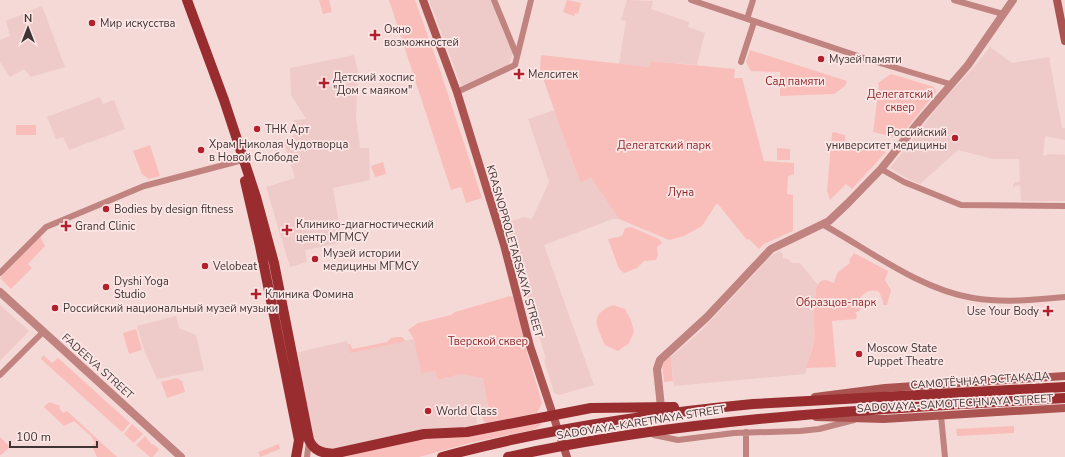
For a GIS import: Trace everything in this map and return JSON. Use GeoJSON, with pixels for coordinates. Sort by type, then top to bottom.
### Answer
{"type":"FeatureCollection","features":[{"type":"Feature","properties":{"kind":"main road"},"geometry":{"type":"LineString","coordinates":[[181,0],[239,161],[269,264],[285,375],[304,440],[317,451],[335,454]]}},
{"type":"Feature","properties":{"kind":"main road"},"geometry":{"type":"LineString","coordinates":[[187,0],[249,173],[269,264],[296,373],[306,457]]}},
{"type":"Feature","properties":{"kind":"main road","name":"KRASNOPROLETARSKAYA STREET"},"geometry":{"type":"LineString","coordinates":[[423,0],[457,92],[552,415],[567,457]]}},
{"type":"Feature","properties":{"kind":"main road"},"geometry":{"type":"LineString","coordinates":[[1056,0],[1065,41]]}},
{"type":"Feature","properties":{"kind":"main road","name":"SADOVAYA-SAMOTECHNAYA STREET"},"geometry":{"type":"LineString","coordinates":[[802,401],[818,396],[885,388],[1063,377]]}},
{"type":"Feature","properties":{"kind":"main road","name":"САМОТЁЧНАЯ ЭСТАКАДА"},"geometry":{"type":"LineString","coordinates":[[712,408],[802,401],[1065,387]]}},
{"type":"Feature","properties":{"kind":"main road","name":"САМОТЁЧНАЯ ЭСТАКАДА"},"geometry":{"type":"LineString","coordinates":[[803,416],[898,408],[1065,398]]}},
{"type":"Feature","properties":{"kind":"main road","name":"SADOVAYA-SAMOTECHNAYA STREET"},"geometry":{"type":"LineString","coordinates":[[803,416],[828,419],[860,419],[941,416],[1063,407]]}},
{"type":"Feature","properties":{"kind":"main road"},"geometry":{"type":"LineString","coordinates":[[321,457],[424,434],[467,432],[595,408],[712,408]]}},
{"type":"Feature","properties":{"kind":"main road","name":"SADOVAYA-KARETNAYA STREET"},"geometry":{"type":"LineString","coordinates":[[442,457],[558,431],[712,408]]}},
{"type":"Feature","properties":{"kind":"main road","name":"SADOVAYA-KARETNAYA STREET"},"geometry":{"type":"LineString","coordinates":[[508,457],[563,446],[711,422],[803,416]]}},
{"type":"Feature","properties":{"kind":"main road"},"geometry":{"type":"LineString","coordinates":[[296,457],[304,440]]}},
{"type":"Feature","properties":{"kind":"street"},"geometry":{"type":"LineString","coordinates":[[494,0],[517,56]]}},
{"type":"Feature","properties":{"kind":"street"},"geometry":{"type":"LineString","coordinates":[[457,92],[512,67],[517,56],[531,0]]}},
{"type":"Feature","properties":{"kind":"street"},"geometry":{"type":"LineString","coordinates":[[691,0],[754,22],[950,84]]}},
{"type":"Feature","properties":{"kind":"street"},"geometry":{"type":"LineString","coordinates":[[747,19],[753,0]]}},
{"type":"Feature","properties":{"kind":"street"},"geometry":{"type":"LineString","coordinates":[[954,0],[1004,14]]}},
{"type":"Feature","properties":{"kind":"street"},"geometry":{"type":"LineString","coordinates":[[661,407],[657,369],[660,360],[707,317],[766,253],[780,243],[822,224],[838,214],[881,169],[981,48],[1013,0]]}},
{"type":"Feature","properties":{"kind":"street"},"geometry":{"type":"LineString","coordinates":[[741,62],[754,22]]}},
{"type":"Feature","properties":{"kind":"street"},"geometry":{"type":"LineString","coordinates":[[0,273],[40,231],[49,226],[144,186],[239,161]]}},
{"type":"Feature","properties":{"kind":"street"},"geometry":{"type":"LineString","coordinates":[[881,169],[904,182],[961,205],[1065,206]]}},
{"type":"Feature","properties":{"kind":"street"},"geometry":{"type":"LineString","coordinates":[[822,224],[901,271],[959,294],[974,298],[1021,301],[1065,297]]}},
{"type":"Feature","properties":{"kind":"street","name":"FADEEVA STREET"},"geometry":{"type":"LineString","coordinates":[[0,292],[181,457]]}},
{"type":"Feature","properties":{"kind":"street"},"geometry":{"type":"LineString","coordinates":[[0,375],[43,332]]}},
{"type":"Feature","properties":{"kind":"street"},"geometry":{"type":"LineString","coordinates":[[285,375],[288,379],[292,380],[296,373]]}},
{"type":"Feature","properties":{"kind":"street"},"geometry":{"type":"LineString","coordinates":[[941,416],[945,457]]}},
{"type":"Feature","properties":{"kind":"street"},"geometry":{"type":"LineString","coordinates":[[640,433],[678,440],[746,432],[776,433],[812,430],[860,419]]}},
{"type":"Feature","properties":{"kind":"street"},"geometry":{"type":"LineString","coordinates":[[746,432],[746,457]]}},
{"type":"Feature","properties":{"kind":"shaded area"},"geometry":{"type":"Polygon","coordinates":[[[429,0],[498,0],[515,45],[509,65],[463,86],[461,85],[429,0]]]}},
{"type":"Feature","properties":{"kind":"shaded area"},"geometry":{"type":"Polygon","coordinates":[[[627,0],[653,1],[651,9],[689,22],[688,27],[705,33],[697,65],[650,61],[649,67],[619,64],[626,21],[621,20],[627,0]]]}},
{"type":"Feature","properties":{"kind":"shaded area"},"geometry":{"type":"Polygon","coordinates":[[[42,6],[65,67],[31,77],[24,69],[10,77],[0,62],[0,40],[10,36],[6,21],[42,6]]]}},
{"type":"Feature","properties":{"kind":"shaded area"},"geometry":{"type":"Polygon","coordinates":[[[990,47],[1012,63],[1049,57],[1062,128],[1065,128],[1065,140],[1045,136],[1043,155],[1065,155],[1065,201],[1021,201],[1020,185],[1013,187],[1015,182],[1020,182],[1019,159],[993,159],[958,150],[920,184],[908,179],[890,168],[944,99],[974,67],[990,47]]]}},
{"type":"Feature","properties":{"kind":"shaded area"},"geometry":{"type":"Polygon","coordinates":[[[354,55],[358,71],[356,117],[360,148],[369,148],[370,180],[333,188],[340,229],[339,243],[305,250],[307,262],[290,267],[266,187],[295,178],[284,142],[294,135],[296,127],[293,120],[306,119],[291,95],[290,68],[354,55]]]}},
{"type":"Feature","properties":{"kind":"shaded area"},"geometry":{"type":"Polygon","coordinates":[[[100,97],[103,104],[114,100],[125,129],[69,150],[63,137],[56,139],[47,117],[100,97]]]}},
{"type":"Feature","properties":{"kind":"shaded area"},"geometry":{"type":"Polygon","coordinates":[[[555,110],[580,182],[591,178],[619,219],[613,219],[544,245],[594,385],[559,395],[554,393],[544,360],[546,359],[506,225],[508,222],[524,217],[532,219],[549,182],[528,119],[555,110]]]}},
{"type":"Feature","properties":{"kind":"shaded area"},"geometry":{"type":"Polygon","coordinates":[[[779,251],[783,254],[783,258],[788,259],[792,263],[800,263],[818,285],[815,293],[814,340],[805,374],[674,386],[671,357],[702,330],[770,257],[779,251]]]}},
{"type":"Feature","properties":{"kind":"shaded area"},"geometry":{"type":"Polygon","coordinates":[[[0,305],[29,331],[0,361],[0,305]]]}},
{"type":"Feature","properties":{"kind":"shaded area"},"geometry":{"type":"Polygon","coordinates":[[[176,316],[179,328],[196,335],[204,370],[157,379],[144,350],[137,326],[176,316]]]}},
{"type":"Feature","properties":{"kind":"shaded area"},"geometry":{"type":"Polygon","coordinates":[[[414,339],[435,370],[437,380],[466,373],[483,378],[488,409],[476,411],[477,424],[457,428],[427,428],[328,450],[314,444],[298,355],[299,352],[347,341],[350,352],[414,339]]]}},
{"type":"Feature","properties":{"kind":"green space"},"geometry":{"type":"Polygon","coordinates":[[[319,0],[329,0],[332,12],[323,14],[319,0]]]}},
{"type":"Feature","properties":{"kind":"green space"},"geometry":{"type":"Polygon","coordinates":[[[389,0],[415,0],[440,70],[482,198],[466,203],[461,187],[451,190],[389,0]]]}},
{"type":"Feature","properties":{"kind":"green space"},"geometry":{"type":"Polygon","coordinates":[[[567,0],[581,3],[578,14],[575,13],[574,16],[563,12],[567,0]]]}},
{"type":"Feature","properties":{"kind":"green space","name":"Сад памяти"},"geometry":{"type":"Polygon","coordinates":[[[750,50],[847,81],[845,86],[834,94],[780,96],[780,72],[751,71],[746,62],[750,50]]]}},
{"type":"Feature","properties":{"kind":"green space","name":"Делегатский парк"},"geometry":{"type":"Polygon","coordinates":[[[541,55],[649,67],[650,61],[735,69],[734,78],[742,78],[764,161],[794,163],[794,174],[788,176],[787,194],[793,195],[793,231],[764,244],[759,249],[749,239],[747,240],[717,203],[702,226],[684,236],[669,240],[619,219],[591,178],[580,182],[540,70],[541,55]]]}},
{"type":"Feature","properties":{"kind":"green space","name":"Делегатский сквер"},"geometry":{"type":"Polygon","coordinates":[[[891,74],[934,87],[936,92],[899,138],[873,132],[879,86],[878,83],[891,74]]]}},
{"type":"Feature","properties":{"kind":"green space"},"geometry":{"type":"Polygon","coordinates":[[[16,125],[36,125],[36,135],[16,135],[16,125]]]}},
{"type":"Feature","properties":{"kind":"green space"},"geometry":{"type":"Polygon","coordinates":[[[834,132],[845,135],[845,140],[868,148],[869,145],[886,152],[852,189],[846,184],[830,200],[827,191],[832,133],[834,132]]]}},
{"type":"Feature","properties":{"kind":"green space"},"geometry":{"type":"Polygon","coordinates":[[[150,145],[160,176],[149,179],[142,174],[133,151],[150,145]]]}},
{"type":"Feature","properties":{"kind":"green space"},"geometry":{"type":"Polygon","coordinates":[[[777,148],[790,149],[790,160],[777,160],[777,148]]]}},
{"type":"Feature","properties":{"kind":"green space"},"geometry":{"type":"Polygon","coordinates":[[[383,162],[386,174],[375,177],[371,166],[383,162]]]}},
{"type":"Feature","properties":{"kind":"green space"},"geometry":{"type":"Polygon","coordinates":[[[631,227],[659,239],[662,243],[657,247],[658,255],[656,260],[644,261],[637,268],[624,273],[619,269],[608,239],[622,236],[625,228],[631,227]]]}},
{"type":"Feature","properties":{"kind":"green space"},"geometry":{"type":"Polygon","coordinates":[[[40,236],[45,246],[28,264],[32,268],[11,289],[0,278],[40,236]]]}},
{"type":"Feature","properties":{"kind":"green space","name":"Образцов-парк"},"geometry":{"type":"Polygon","coordinates":[[[854,253],[888,271],[885,280],[891,290],[887,305],[883,305],[879,292],[870,291],[865,293],[858,300],[859,303],[864,305],[858,312],[855,312],[857,315],[856,319],[832,321],[836,367],[806,368],[814,341],[814,306],[817,288],[820,282],[825,280],[834,283],[837,273],[850,263],[849,260],[854,253]]]}},
{"type":"Feature","properties":{"kind":"green space","name":"Тверской сквер"},"geometry":{"type":"Polygon","coordinates":[[[510,296],[513,297],[542,403],[537,413],[486,423],[483,420],[481,410],[488,408],[483,378],[462,374],[437,380],[435,371],[421,373],[414,339],[408,330],[418,323],[451,315],[455,312],[510,296]]]}},
{"type":"Feature","properties":{"kind":"green space"},"geometry":{"type":"Polygon","coordinates":[[[613,305],[625,309],[631,320],[634,332],[629,343],[618,351],[605,345],[597,326],[600,313],[613,305]]]}},
{"type":"Feature","properties":{"kind":"green space"},"geometry":{"type":"Polygon","coordinates":[[[136,329],[142,350],[129,354],[123,333],[136,329]]]}},
{"type":"Feature","properties":{"kind":"green space"},"geometry":{"type":"Polygon","coordinates":[[[402,337],[406,341],[350,353],[348,344],[350,344],[352,349],[387,342],[391,338],[402,337]]]}},
{"type":"Feature","properties":{"kind":"green space"},"geometry":{"type":"Polygon","coordinates":[[[43,355],[52,363],[58,358],[130,423],[122,432],[41,359],[43,355]]]}},
{"type":"Feature","properties":{"kind":"green space"},"geometry":{"type":"Polygon","coordinates":[[[671,356],[673,381],[664,382],[662,363],[671,356]]]}},
{"type":"Feature","properties":{"kind":"green space"},"geometry":{"type":"Polygon","coordinates":[[[177,378],[182,381],[185,392],[167,398],[161,382],[177,378]]]}},
{"type":"Feature","properties":{"kind":"green space"},"geometry":{"type":"Polygon","coordinates":[[[49,402],[60,406],[59,408],[63,413],[67,411],[117,457],[97,457],[92,446],[95,443],[91,436],[74,421],[64,426],[44,407],[49,402]]]}},
{"type":"Feature","properties":{"kind":"green space"},"geometry":{"type":"Polygon","coordinates":[[[541,422],[541,425],[533,430],[474,442],[419,457],[340,457],[425,438],[541,422]]]}},
{"type":"Feature","properties":{"kind":"green space"},"geometry":{"type":"Polygon","coordinates":[[[132,424],[143,434],[134,443],[124,434],[132,424]]]}},
{"type":"Feature","properties":{"kind":"green space"},"geometry":{"type":"Polygon","coordinates":[[[1014,426],[1014,433],[957,436],[956,429],[1014,426]]]}},
{"type":"Feature","properties":{"kind":"green space"},"geometry":{"type":"Polygon","coordinates":[[[145,436],[152,445],[153,444],[159,449],[153,457],[150,457],[136,445],[145,436]]]}},
{"type":"Feature","properties":{"kind":"green space"},"geometry":{"type":"Polygon","coordinates":[[[0,437],[10,447],[1,455],[0,455],[0,437]]]}},
{"type":"Feature","properties":{"kind":"green space"},"geometry":{"type":"Polygon","coordinates":[[[279,444],[280,449],[260,457],[258,452],[279,444]]]}},
{"type":"Feature","properties":{"kind":"place","name":"Мир искусства"},"geometry":{"type":"Point","coordinates":[92,23]}},
{"type":"Feature","properties":{"kind":"place","name":"Окно возможностей"},"geometry":{"type":"Point","coordinates":[375,35]}},
{"type":"Feature","properties":{"kind":"place","name":"Музей памяти"},"geometry":{"type":"Point","coordinates":[821,59]}},
{"type":"Feature","properties":{"kind":"place","name":"Мелситек"},"geometry":{"type":"Point","coordinates":[519,74]}},
{"type":"Feature","properties":{"kind":"place","name":"Детский хоспис \"Дом с маяком\""},"geometry":{"type":"Point","coordinates":[324,83]}},
{"type":"Feature","properties":{"kind":"place","name":"ТНК Арт"},"geometry":{"type":"Point","coordinates":[257,129]}},
{"type":"Feature","properties":{"kind":"place","name":"Российский университет медицины"},"geometry":{"type":"Point","coordinates":[955,138]}},
{"type":"Feature","properties":{"kind":"place","name":"Храм Николая Чудотворца в Новой Слободе"},"geometry":{"type":"Point","coordinates":[201,150]}},
{"type":"Feature","properties":{"kind":"place","name":"Bodies by design fitness"},"geometry":{"type":"Point","coordinates":[106,209]}},
{"type":"Feature","properties":{"kind":"place","name":"Grand Clinic"},"geometry":{"type":"Point","coordinates":[66,226]}},
{"type":"Feature","properties":{"kind":"place","name":"Клинико-диагностический центр МГМСУ"},"geometry":{"type":"Point","coordinates":[287,230]}},
{"type":"Feature","properties":{"kind":"place","name":"Музей истории медицины МГМСУ"},"geometry":{"type":"Point","coordinates":[315,259]}},
{"type":"Feature","properties":{"kind":"place","name":"Velobeat"},"geometry":{"type":"Point","coordinates":[205,266]}},
{"type":"Feature","properties":{"kind":"place","name":"Dyshi Yoga Studio"},"geometry":{"type":"Point","coordinates":[106,287]}},
{"type":"Feature","properties":{"kind":"place","name":"Клиника Фомина"},"geometry":{"type":"Point","coordinates":[256,294]}},
{"type":"Feature","properties":{"kind":"place","name":"Российский национальный музей музыки"},"geometry":{"type":"Point","coordinates":[55,308]}},
{"type":"Feature","properties":{"kind":"place","name":"Use Your Body"},"geometry":{"type":"Point","coordinates":[1048,311]}},
{"type":"Feature","properties":{"kind":"place","name":"Moscow State Puppet Theatre"},"geometry":{"type":"Point","coordinates":[859,354]}},
{"type":"Feature","properties":{"kind":"place","name":"World Class"},"geometry":{"type":"Point","coordinates":[428,411]}},
{"type":"Feature","properties":{"kind":"park label","name":"Луна"},"geometry":{"type":"Point","coordinates":[681,192]}}]}
